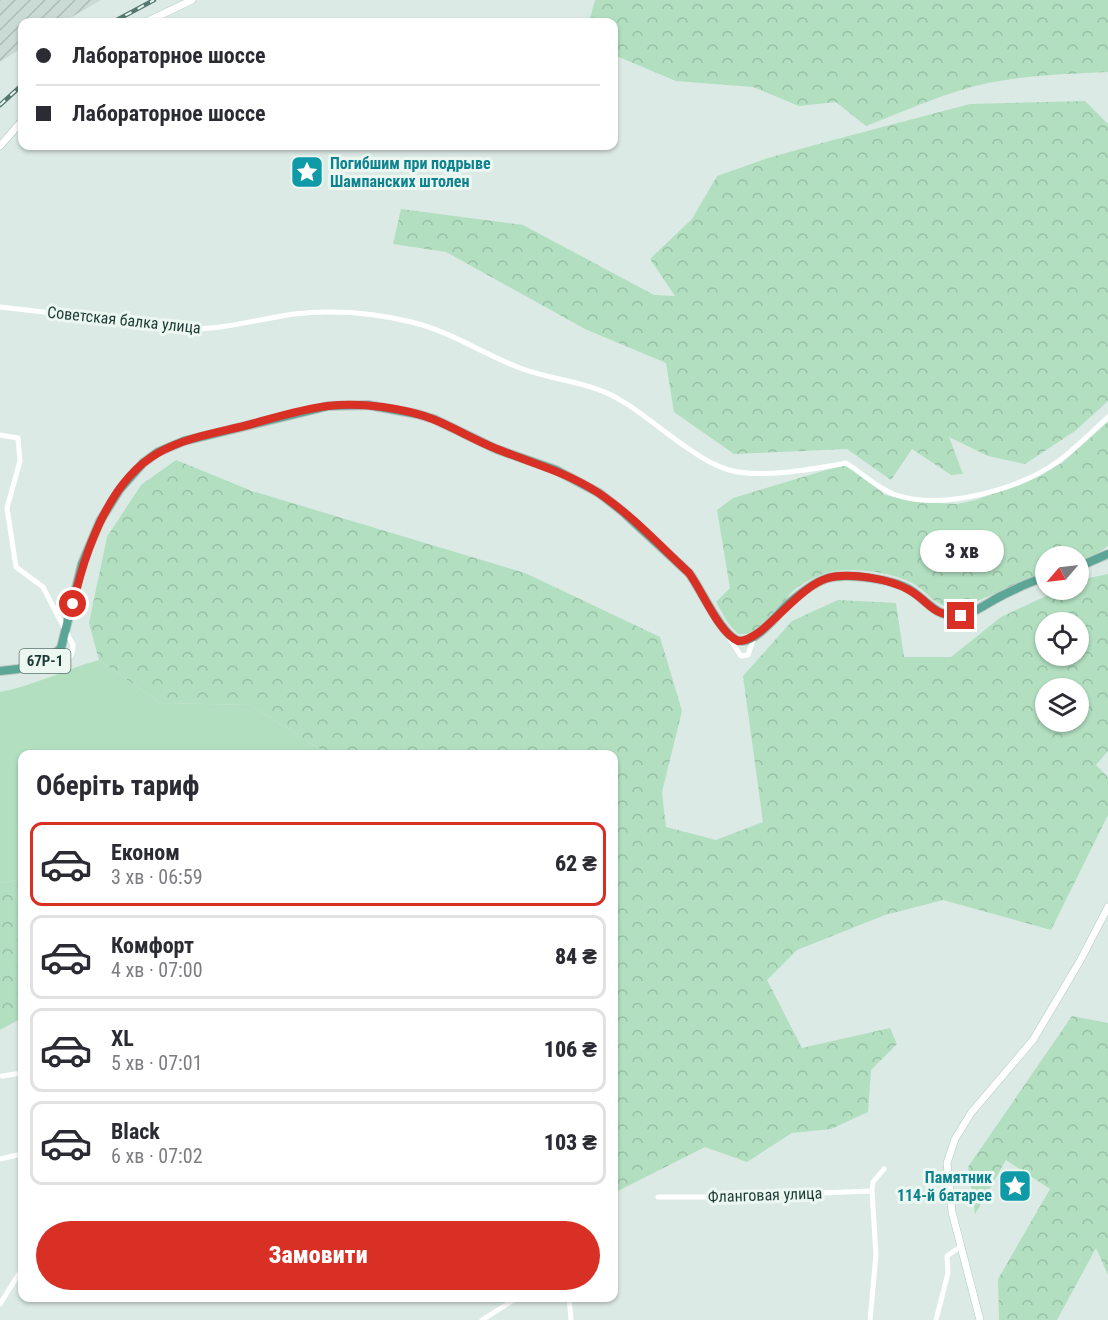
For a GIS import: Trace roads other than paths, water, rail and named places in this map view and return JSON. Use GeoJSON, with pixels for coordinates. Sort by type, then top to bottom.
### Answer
{"type":"FeatureCollection","features":[{"type":"Feature","properties":{"kind":"main road"},"geometry":{"type":"LineString","coordinates":[[154,18],[192,0]]}},
{"type":"Feature","properties":{"kind":"main road"},"geometry":{"type":"LineString","coordinates":[[0,146],[18,126]]}},
{"type":"Feature","properties":{"kind":"main road","name":"67Р-1"},"geometry":{"type":"LineString","coordinates":[[0,671],[39,663],[56,655],[61,648],[82,564],[100,521],[120,489],[142,463],[184,441],[328,406],[368,405],[417,414],[496,448],[556,470],[599,493],[622,511],[689,573],[728,635]]}},
{"type":"Feature","properties":{"kind":"main road"},"geometry":{"type":"LineString","coordinates":[[1089,562],[1108,554]]}},
{"type":"Feature","properties":{"kind":"main road"},"geometry":{"type":"LineString","coordinates":[[728,635],[738,641],[754,637],[797,597],[829,578],[861,577],[893,582],[912,591],[927,605],[945,615],[961,616],[1035,581]]}},
{"type":"Feature","properties":{"kind":"main road"},"geometry":{"type":"LineString","coordinates":[[980,1320],[952,1212],[946,1163],[955,1139],[971,1113],[1033,1040],[1080,961],[1108,907]]}},
{"type":"Feature","properties":{"kind":"street","name":"Советская балка улица"},"geometry":{"type":"LineString","coordinates":[[0,307],[191,329],[320,312],[340,312],[409,321],[448,334],[518,367],[545,377],[580,383],[603,391],[622,401],[693,452],[729,470],[755,474],[846,463],[880,487],[897,495],[949,501],[985,494],[1024,479],[1059,461],[1108,417]]}},
{"type":"Feature","properties":{"kind":"street"},"geometry":{"type":"LineString","coordinates":[[0,435],[18,438],[20,461],[7,508],[16,567],[43,587],[67,628]]}},
{"type":"Feature","properties":{"kind":"street"},"geometry":{"type":"LineString","coordinates":[[728,635],[741,656],[748,655],[754,637]]}},
{"type":"Feature","properties":{"kind":"street"},"geometry":{"type":"LineString","coordinates":[[2,1076],[18,1074]]}},
{"type":"Feature","properties":{"kind":"street"},"geometry":{"type":"LineString","coordinates":[[0,1159],[18,1155]]}},
{"type":"Feature","properties":{"kind":"street"},"geometry":{"type":"LineString","coordinates":[[870,1320],[876,1255],[872,1191],[873,1182],[884,1169]]}},
{"type":"Feature","properties":{"kind":"street","name":"Фланговая улица"},"geometry":{"type":"LineString","coordinates":[[658,1197],[872,1191]]}},
{"type":"Feature","properties":{"kind":"street"},"geometry":{"type":"LineString","coordinates":[[936,1320],[948,1274],[947,1256],[960,1247]]}},
{"type":"Feature","properties":{"kind":"street"},"geometry":{"type":"LineString","coordinates":[[0,1304],[18,1275]]}},
{"type":"Feature","properties":{"kind":"street"},"geometry":{"type":"LineString","coordinates":[[482,1320],[511,1302]]}},
{"type":"Feature","properties":{"kind":"street"},"geometry":{"type":"LineString","coordinates":[[569,1302],[571,1320]]}},
{"type":"Feature","properties":{"kind":"railway"},"geometry":{"type":"LineString","coordinates":[[120,18],[154,0]]}},
{"type":"Feature","properties":{"kind":"railway"},"geometry":{"type":"LineString","coordinates":[[0,105],[18,89]]}},
{"type":"Feature","properties":{"kind":"place","name":"Погибшим при подрыве Шампанских штолен"},"geometry":{"type":"Point","coordinates":[307,172]}},
{"type":"Feature","properties":{"kind":"place","name":"Памятник 114-й батарее"},"geometry":{"type":"Point","coordinates":[1015,1186]}}]}
